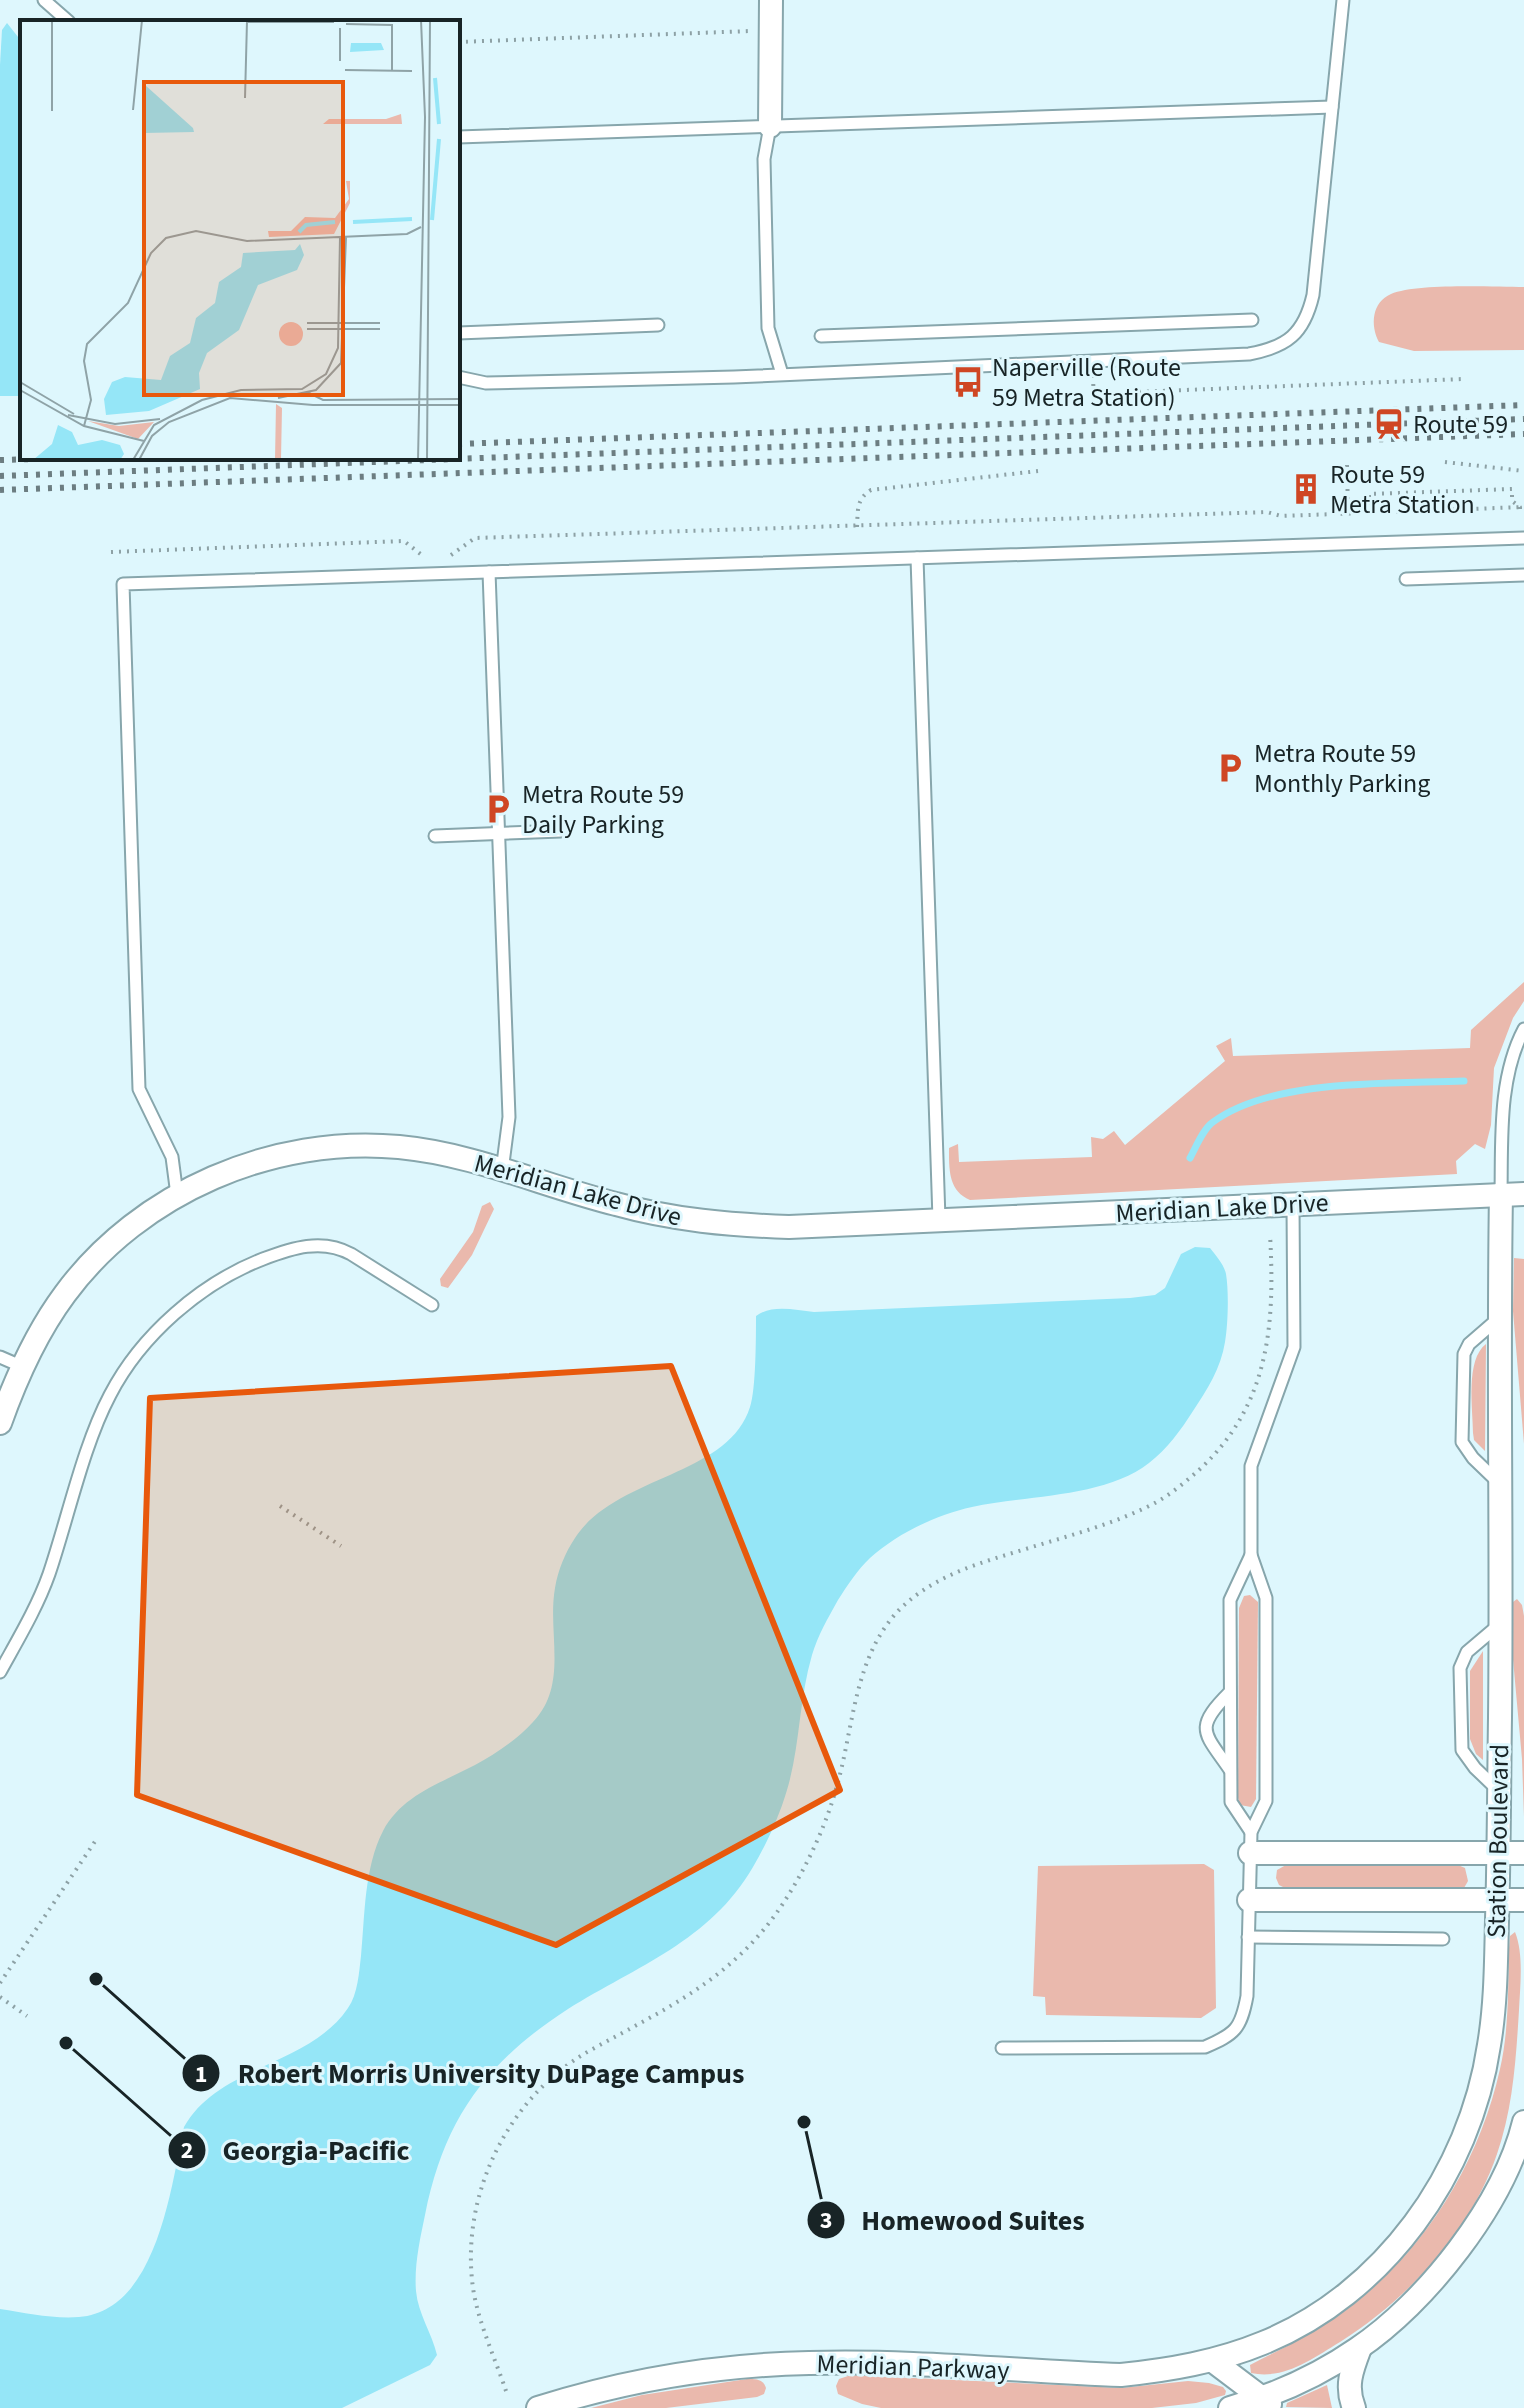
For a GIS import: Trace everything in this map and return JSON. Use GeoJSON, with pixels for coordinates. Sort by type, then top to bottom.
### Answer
{"type":"FeatureCollection","features":[{"type":"Feature","properties":{"kind":"street"},"geometry":{"type":"LineString","coordinates":[[770,126],[771,0]]}},
{"type":"Feature","properties":{"kind":"street","name":"Meridian Lake Drive"},"geometry":{"type":"LineString","coordinates":[[0,1423],[23,1367],[50,1316],[92,1262],[125,1231],[177,1195],[269,1159],[313,1150],[351,1146],[399,1147],[430,1152],[617,1205],[677,1218],[733,1225],[789,1227],[1513,1194]]}},
{"type":"Feature","properties":{"kind":"street","name":"Station Boulevard"},"geometry":{"type":"LineString","coordinates":[[1213,2361],[1265,2343],[1312,2317],[1359,2284],[1399,2245],[1430,2202],[1454,2160],[1473,2113],[1489,2046],[1496,1969],[1501,1624],[1500,1318],[1513,1194]]}},
{"type":"Feature","properties":{"kind":"street"},"geometry":{"type":"LineString","coordinates":[[1250,1843],[1524,1853]]}},
{"type":"Feature","properties":{"kind":"street"},"geometry":{"type":"LineString","coordinates":[[1249,1900],[1524,1900]]}},
{"type":"Feature","properties":{"kind":"street"},"geometry":{"type":"LineString","coordinates":[[1230,2408],[1269,2403],[1360,2348],[1401,2313],[1445,2266],[1486,2210],[1510,2163],[1524,2122]]}},
{"type":"Feature","properties":{"kind":"street"},"geometry":{"type":"LineString","coordinates":[[1354,2408],[1348,2393],[1350,2375],[1360,2348]]}},
{"type":"Feature","properties":{"kind":"street"},"geometry":{"type":"LineString","coordinates":[[1213,2361],[1269,2403]]}},
{"type":"Feature","properties":{"kind":"street","name":"Meridian Parkway"},"geometry":{"type":"LineString","coordinates":[[538,2408],[633,2382],[745,2366],[867,2363],[1121,2375],[1213,2361]]}},
{"type":"Feature","properties":{"kind":"lane"},"geometry":{"type":"LineString","coordinates":[[44,0],[67,20]]}},
{"type":"Feature","properties":{"kind":"lane"},"geometry":{"type":"LineString","coordinates":[[460,377],[486,383],[782,374],[1249,354],[1280,345],[1302,328],[1309,312],[1343,0]]}},
{"type":"Feature","properties":{"kind":"lane"},"geometry":{"type":"LineString","coordinates":[[460,137],[1332,107]]}},
{"type":"Feature","properties":{"kind":"lane"},"geometry":{"type":"LineString","coordinates":[[770,126],[764,159],[768,328],[782,374]]}},
{"type":"Feature","properties":{"kind":"lane"},"geometry":{"type":"LineString","coordinates":[[821,336],[1252,320]]}},
{"type":"Feature","properties":{"kind":"lane"},"geometry":{"type":"LineString","coordinates":[[460,333],[658,325]]}},
{"type":"Feature","properties":{"kind":"lane"},"geometry":{"type":"LineString","coordinates":[[177,1195],[172,1157],[139,1089],[123,584],[1524,538]]}},
{"type":"Feature","properties":{"kind":"lane"},"geometry":{"type":"LineString","coordinates":[[917,558],[939,1219]]}},
{"type":"Feature","properties":{"kind":"lane"},"geometry":{"type":"LineString","coordinates":[[489,572],[509,1117],[502,1171]]}},
{"type":"Feature","properties":{"kind":"lane"},"geometry":{"type":"LineString","coordinates":[[1406,579],[1524,575]]}},
{"type":"Feature","properties":{"kind":"lane"},"geometry":{"type":"LineString","coordinates":[[435,836],[561,831]]}},
{"type":"Feature","properties":{"kind":"lane"},"geometry":{"type":"LineString","coordinates":[[1513,1194],[1509,1069],[1524,1029]]}},
{"type":"Feature","properties":{"kind":"lane"},"geometry":{"type":"LineString","coordinates":[[1002,2048],[1205,2047],[1230,2036],[1243,2020],[1247,1996],[1250,1843],[1266,1801],[1266,1598],[1251,1555],[1251,1466],[1294,1347],[1293,1205]]}},
{"type":"Feature","properties":{"kind":"lane"},"geometry":{"type":"LineString","coordinates":[[0,1672],[47,1578],[110,1395],[147,1343],[194,1298],[253,1263],[280,1253],[323,1245],[337,1246],[432,1305]]}},
{"type":"Feature","properties":{"kind":"lane"},"geometry":{"type":"LineString","coordinates":[[1500,1318],[1469,1344],[1464,1354],[1462,1442],[1501,1486]]}},
{"type":"Feature","properties":{"kind":"lane"},"geometry":{"type":"LineString","coordinates":[[0,1357],[23,1367]]}},
{"type":"Feature","properties":{"kind":"lane"},"geometry":{"type":"LineString","coordinates":[[1250,1843],[1231,1802],[1230,1600],[1251,1555]]}},
{"type":"Feature","properties":{"kind":"lane"},"geometry":{"type":"LineString","coordinates":[[1499,1791],[1475,1768],[1462,1750],[1460,1668],[1467,1652],[1501,1624]]}},
{"type":"Feature","properties":{"kind":"lane"},"geometry":{"type":"LineString","coordinates":[[1230,1692],[1210,1712],[1205,1728],[1207,1739],[1230,1770]]}},
{"type":"Feature","properties":{"kind":"lane"},"geometry":{"type":"LineString","coordinates":[[1248,1937],[1443,1939]]}},
{"type":"Feature","properties":{"kind":"path"},"geometry":{"type":"LineString","coordinates":[[460,42],[770,31]]}},
{"type":"Feature","properties":{"kind":"path"},"geometry":{"type":"LineString","coordinates":[[1135,404],[1135,392],[1463,379]]}},
{"type":"Feature","properties":{"kind":"path"},"geometry":{"type":"LineString","coordinates":[[1445,462],[1524,471]]}},
{"type":"Feature","properties":{"kind":"path"},"geometry":{"type":"LineString","coordinates":[[1347,465],[1348,513]]}},
{"type":"Feature","properties":{"kind":"path"},"geometry":{"type":"LineString","coordinates":[[857,527],[858,502],[871,490],[1038,471]]}},
{"type":"Feature","properties":{"kind":"path"},"geometry":{"type":"LineString","coordinates":[[1369,513],[1369,494],[1512,489],[1512,501],[1521,509]]}},
{"type":"Feature","properties":{"kind":"path"},"geometry":{"type":"LineString","coordinates":[[443,555],[454,555],[475,538],[1267,512],[1281,516],[1521,509]]}},
{"type":"Feature","properties":{"kind":"path"},"geometry":{"type":"LineString","coordinates":[[111,552],[404,541],[420,556],[431,556]]}},
{"type":"Feature","properties":{"kind":"path"},"geometry":{"type":"LineString","coordinates":[[506,2391],[474,2293],[472,2243],[476,2205],[490,2164],[517,2114],[536,2091],[563,2068],[646,2022],[716,1976],[771,1920],[815,1845],[836,1790],[868,1656],[885,1627],[900,1610],[926,1587],[954,1572],[1118,1520],[1153,1504],[1182,1485],[1214,1456],[1241,1419],[1258,1384],[1267,1352],[1273,1292],[1270,1234]]}},
{"type":"Feature","properties":{"kind":"path"},"geometry":{"type":"LineString","coordinates":[[280,1506],[341,1546]]}},
{"type":"Feature","properties":{"kind":"path"},"geometry":{"type":"LineString","coordinates":[[0,1983],[98,1837]]}},
{"type":"Feature","properties":{"kind":"path"},"geometry":{"type":"LineString","coordinates":[[0,1997],[27,2016]]}},
{"type":"Feature","properties":{"kind":"highlighted area"},"geometry":{"type":"Polygon","coordinates":[[[671,1366],[840,1790],[556,1945],[137,1795],[150,1398],[671,1366]]]}},
{"type":"Feature","properties":{"kind":"shaded area"},"geometry":{"type":"Polygon","coordinates":[[[1436,287],[1524,287],[1524,350],[1414,351],[1379,342],[1376,335],[1376,308],[1391,294],[1436,287]]]}},
{"type":"Feature","properties":{"kind":"shaded area"},"geometry":{"type":"Polygon","coordinates":[[[1524,982],[1524,1001],[1513,1018],[1494,1068],[1491,1125],[1485,1149],[1475,1144],[1456,1161],[1457,1174],[970,1200],[957,1191],[951,1178],[949,1148],[958,1144],[959,1162],[1092,1157],[1091,1137],[1103,1139],[1114,1131],[1125,1145],[1225,1061],[1216,1046],[1231,1038],[1233,1056],[1470,1048],[1471,1030],[1524,982]]]}},
{"type":"Feature","properties":{"kind":"shaded area"},"geometry":{"type":"Polygon","coordinates":[[[490,1202],[494,1209],[472,1255],[448,1288],[441,1286],[440,1279],[473,1232],[482,1206],[490,1202]]]}},
{"type":"Feature","properties":{"kind":"shaded area"},"geometry":{"type":"Polygon","coordinates":[[[1514,1258],[1524,1259],[1524,1444],[1513,1311],[1514,1258]]]}},
{"type":"Feature","properties":{"kind":"shaded area"},"geometry":{"type":"Polygon","coordinates":[[[1486,1344],[1485,1451],[1474,1440],[1472,1386],[1475,1361],[1486,1344]]]}},
{"type":"Feature","properties":{"kind":"shaded area"},"geometry":{"type":"Polygon","coordinates":[[[1250,1595],[1258,1602],[1256,1799],[1251,1807],[1240,1805],[1238,1798],[1239,1608],[1244,1596],[1250,1595]]]}},
{"type":"Feature","properties":{"kind":"shaded area"},"geometry":{"type":"Polygon","coordinates":[[[1517,1599],[1524,1616],[1524,1817],[1511,1637],[1513,1602],[1517,1599]]]}},
{"type":"Feature","properties":{"kind":"shaded area"},"geometry":{"type":"Polygon","coordinates":[[[1483,1651],[1483,1760],[1476,1754],[1470,1739],[1470,1671],[1483,1651]]]}},
{"type":"Feature","properties":{"kind":"shaded area"},"geometry":{"type":"Polygon","coordinates":[[[1204,1864],[1214,1870],[1216,2008],[1201,2018],[1046,2015],[1045,1997],[1033,1996],[1038,1866],[1204,1864]]]}},
{"type":"Feature","properties":{"kind":"shaded area"},"geometry":{"type":"Polygon","coordinates":[[[1286,1865],[1458,1865],[1465,1868],[1468,1881],[1464,1888],[1457,1891],[1287,1889],[1279,1885],[1276,1878],[1277,1870],[1286,1865]]]}},
{"type":"Feature","properties":{"kind":"shaded area"},"geometry":{"type":"Polygon","coordinates":[[[1515,1932],[1520,1950],[1521,1981],[1510,2101],[1497,2154],[1471,2210],[1434,2261],[1365,2325],[1319,2355],[1286,2371],[1251,2373],[1250,2365],[1315,2331],[1365,2295],[1393,2269],[1441,2209],[1477,2142],[1500,2069],[1507,2024],[1510,1936],[1515,1932]]]}},
{"type":"Feature","properties":{"kind":"shaded area"},"geometry":{"type":"Polygon","coordinates":[[[851,2375],[1121,2388],[1188,2381],[1209,2383],[1226,2391],[1225,2395],[1196,2403],[1152,2408],[881,2408],[838,2394],[836,2386],[839,2379],[851,2375]]]}},
{"type":"Feature","properties":{"kind":"shaded area"},"geometry":{"type":"Polygon","coordinates":[[[747,2379],[763,2383],[766,2388],[764,2394],[666,2408],[591,2408],[642,2395],[747,2379]]]}},
{"type":"Feature","properties":{"kind":"shaded area"},"geometry":{"type":"Polygon","coordinates":[[[1327,2385],[1332,2408],[1286,2407],[1287,2403],[1327,2385]]]}},
{"type":"Feature","properties":{"kind":"water"},"geometry":{"type":"Polygon","coordinates":[[[7,23],[20,39],[20,396],[0,396],[2,30],[7,23]]]}},
{"type":"Feature","properties":{"kind":"water"},"geometry":{"type":"Polygon","coordinates":[[[1195,1247],[1210,1248],[1225,1270],[1228,1299],[1226,1335],[1213,1378],[1184,1425],[1162,1452],[1131,1474],[1110,1483],[1064,1494],[958,1510],[905,1533],[870,1558],[838,1600],[817,1640],[804,1689],[795,1757],[784,1800],[763,1849],[736,1893],[694,1933],[670,1950],[539,2029],[492,2072],[473,2096],[457,2122],[433,2181],[418,2253],[417,2299],[437,2355],[430,2365],[342,2408],[0,2408],[0,2309],[79,2317],[105,2310],[126,2293],[143,2270],[156,2242],[166,2212],[184,2127],[199,2106],[241,2077],[311,2042],[331,2027],[348,2008],[359,1976],[372,1860],[383,1831],[411,1799],[506,1746],[533,1722],[544,1707],[554,1675],[555,1588],[568,1550],[593,1517],[643,1487],[696,1463],[719,1448],[738,1430],[752,1399],[756,1316],[776,1309],[814,1312],[1155,1295],[1165,1288],[1181,1254],[1195,1247]]]}},
{"type":"Feature","properties":{"kind":"waterway"},"geometry":{"type":"LineString","coordinates":[[1190,1158],[1209,1125],[1238,1108],[1267,1097],[1334,1086],[1464,1081]]}},
{"type":"Feature","properties":{"kind":"railway"},"geometry":{"type":"LineString","coordinates":[[460,444],[1524,405]]}},
{"type":"Feature","properties":{"kind":"railway"},"geometry":{"type":"LineString","coordinates":[[460,459],[1524,419]]}},
{"type":"Feature","properties":{"kind":"railway"},"geometry":{"type":"LineString","coordinates":[[0,490],[1524,434]]}},
{"type":"Feature","properties":{"kind":"railway"},"geometry":{"type":"LineString","coordinates":[[0,460],[20,459]]}},
{"type":"Feature","properties":{"kind":"railway"},"geometry":{"type":"LineString","coordinates":[[0,476],[428,460]]}},
{"type":"Feature","properties":{"kind":"place","name":"Naperville (Route 59 Metra Station)"},"geometry":{"type":"Point","coordinates":[968,382]}},
{"type":"Feature","properties":{"kind":"place","name":"Route 59"},"geometry":{"type":"Point","coordinates":[1389,424]}},
{"type":"Feature","properties":{"kind":"place","name":"Route 59 Metra Station"},"geometry":{"type":"Point","coordinates":[1306,489]}},
{"type":"Feature","properties":{"kind":"place","name":"Metra Route 59 Monthly Parking"},"geometry":{"type":"Point","coordinates":[1230,768]}},
{"type":"Feature","properties":{"kind":"place","name":"Metra Route 59 Daily Parking"},"geometry":{"type":"Point","coordinates":[498,809]}},
{"type":"Feature","properties":{"kind":"place","name":"Robert Morris University DuPage Campus"},"geometry":{"type":"Point","coordinates":[96,1979]}},
{"type":"Feature","properties":{"kind":"place","name":"Georgia-Pacific"},"geometry":{"type":"Point","coordinates":[66,2043]}},
{"type":"Feature","properties":{"kind":"place","name":"Homewood Suites"},"geometry":{"type":"Point","coordinates":[804,2122]}}]}
